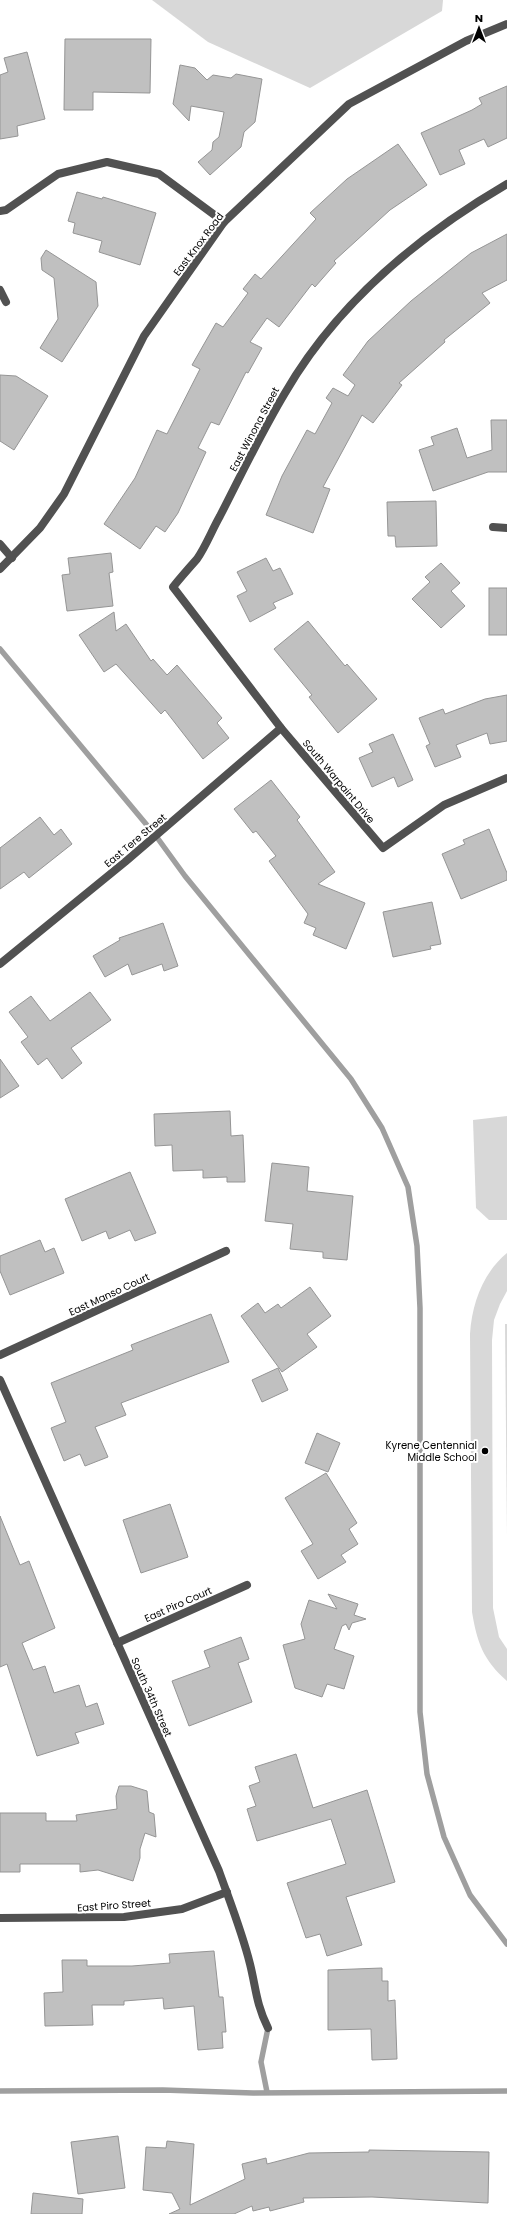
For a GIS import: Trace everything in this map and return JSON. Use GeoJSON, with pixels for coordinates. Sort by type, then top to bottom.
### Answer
{"type":"FeatureCollection","features":[{"type":"Feature","properties":{"kind":"street","name":"East Knox Road"},"geometry":{"type":"LineString","coordinates":[[0,569],[40,528],[64,494],[144,336],[224,222],[348,104],[466,41],[507,24]]}},
{"type":"Feature","properties":{"kind":"street"},"geometry":{"type":"LineString","coordinates":[[0,211],[6,210],[58,174],[107,162],[158,174],[224,222]]}},
{"type":"Feature","properties":{"kind":"street","name":"East Winona Street"},"geometry":{"type":"LineString","coordinates":[[281,728],[173,587],[197,558],[284,393],[307,357],[337,320],[378,276],[405,252],[474,203],[507,184]]}},
{"type":"Feature","properties":{"kind":"street"},"geometry":{"type":"LineString","coordinates":[[0,290],[6,302]]}},
{"type":"Feature","properties":{"kind":"street"},"geometry":{"type":"LineString","coordinates":[[494,527],[507,528]]}},
{"type":"Feature","properties":{"kind":"street"},"geometry":{"type":"LineString","coordinates":[[0,544],[12,558]]}},
{"type":"Feature","properties":{"kind":"street","name":"South Warpaint Drive"},"geometry":{"type":"LineString","coordinates":[[281,728],[383,848],[444,805],[507,778]]}},
{"type":"Feature","properties":{"kind":"street","name":"East Tere Street"},"geometry":{"type":"LineString","coordinates":[[0,964],[126,862],[281,728]]}},
{"type":"Feature","properties":{"kind":"street","name":"East Manso Court"},"geometry":{"type":"LineString","coordinates":[[0,1356],[226,1251]]}},
{"type":"Feature","properties":{"kind":"street","name":"South 34th Street"},"geometry":{"type":"LineString","coordinates":[[0,1380],[227,1892],[236,1916],[250,1965],[259,2010],[268,2028]]}},
{"type":"Feature","properties":{"kind":"street","name":"East Piro Court"},"geometry":{"type":"LineString","coordinates":[[117,1642],[247,1585]]}},
{"type":"Feature","properties":{"kind":"street","name":"East Piro Street"},"geometry":{"type":"LineString","coordinates":[[0,1918],[124,1916],[182,1909],[227,1892]]}},
{"type":"Feature","properties":{"kind":"shaded area"},"geometry":{"type":"Polygon","coordinates":[[[152,0],[443,0],[442,11],[310,88],[208,42],[152,0]]]}},
{"type":"Feature","properties":{"kind":"shaded area"},"geometry":{"type":"Polygon","coordinates":[[[507,1116],[507,1220],[489,1220],[476,1208],[473,1120],[507,1116]]]}},
{"type":"Feature","properties":{"kind":"shaded area"},"geometry":{"type":"Polygon","coordinates":[[[507,1253],[507,1291],[494,1320],[492,1340],[493,1608],[499,1637],[507,1649],[507,1681],[492,1666],[482,1650],[476,1632],[472,1612],[470,1334],[473,1311],[480,1289],[491,1270],[507,1253]]]}},
{"type":"Feature","properties":{"kind":"shaded area"},"geometry":{"type":"Polygon","coordinates":[[[505,1324],[507,1324],[507,1536],[505,1324]]]}},
{"type":"Feature","properties":{"kind":"building"},"geometry":{"type":"Polygon","coordinates":[[[65,39],[151,39],[150,93],[93,92],[93,110],[64,110],[65,39]]]}},
{"type":"Feature","properties":{"kind":"building"},"geometry":{"type":"Polygon","coordinates":[[[27,52],[45,119],[17,126],[18,136],[0,139],[0,75],[8,72],[4,58],[27,52]]]}},
{"type":"Feature","properties":{"kind":"building"},"geometry":{"type":"Polygon","coordinates":[[[180,65],[195,68],[207,80],[213,75],[231,78],[236,74],[262,79],[255,122],[244,132],[241,147],[210,175],[198,162],[212,150],[213,142],[219,137],[224,112],[191,106],[189,121],[173,104],[180,65]]]}},
{"type":"Feature","properties":{"kind":"building"},"geometry":{"type":"Polygon","coordinates":[[[507,86],[507,138],[488,147],[484,139],[459,150],[465,164],[440,175],[421,133],[472,110],[482,104],[479,98],[507,86]]]}},
{"type":"Feature","properties":{"kind":"building"},"geometry":{"type":"Polygon","coordinates":[[[398,144],[427,185],[390,210],[334,261],[336,263],[315,287],[312,284],[279,327],[267,318],[250,342],[262,348],[248,373],[246,372],[219,425],[211,422],[198,448],[206,452],[178,513],[165,532],[156,526],[140,549],[104,524],[135,478],[157,430],[167,434],[200,369],[192,365],[216,323],[223,327],[248,293],[243,289],[255,274],[261,279],[316,219],[310,213],[347,179],[398,144]]]}},
{"type":"Feature","properties":{"kind":"building"},"geometry":{"type":"Polygon","coordinates":[[[77,192],[102,199],[103,197],[156,213],[140,265],[99,252],[102,241],[73,233],[75,223],[68,221],[77,192]]]}},
{"type":"Feature","properties":{"kind":"building"},"geometry":{"type":"Polygon","coordinates":[[[507,234],[507,280],[482,293],[490,303],[444,340],[445,342],[399,383],[402,385],[373,423],[362,415],[323,487],[330,489],[313,533],[266,515],[282,476],[307,430],[315,434],[332,403],[326,398],[333,388],[348,396],[355,385],[343,375],[368,341],[411,301],[471,253],[507,234]]]}},
{"type":"Feature","properties":{"kind":"building"},"geometry":{"type":"Polygon","coordinates":[[[46,250],[96,282],[98,306],[62,362],[40,348],[58,319],[54,278],[42,270],[41,258],[46,250]]]}},
{"type":"Feature","properties":{"kind":"building"},"geometry":{"type":"Polygon","coordinates":[[[0,375],[16,376],[48,396],[14,450],[0,441],[0,375]]]}},
{"type":"Feature","properties":{"kind":"building"},"geometry":{"type":"Polygon","coordinates":[[[491,420],[507,420],[507,472],[488,472],[433,491],[419,450],[434,445],[431,437],[457,428],[467,458],[492,450],[491,420]]]}},
{"type":"Feature","properties":{"kind":"building"},"geometry":{"type":"Polygon","coordinates":[[[436,501],[437,546],[396,547],[395,536],[388,536],[387,502],[436,501]]]}},
{"type":"Feature","properties":{"kind":"building"},"geometry":{"type":"Polygon","coordinates":[[[111,553],[113,572],[109,573],[113,606],[67,611],[62,575],[70,574],[68,558],[111,553]]]}},
{"type":"Feature","properties":{"kind":"building"},"geometry":{"type":"Polygon","coordinates":[[[266,558],[273,571],[280,568],[293,594],[273,603],[276,608],[250,622],[237,596],[247,591],[237,572],[266,558]]]}},
{"type":"Feature","properties":{"kind":"building"},"geometry":{"type":"Polygon","coordinates":[[[441,563],[460,583],[451,591],[465,606],[441,628],[412,599],[430,582],[425,577],[441,563]]]}},
{"type":"Feature","properties":{"kind":"building"},"geometry":{"type":"Polygon","coordinates":[[[489,588],[507,588],[507,635],[489,635],[489,588]]]}},
{"type":"Feature","properties":{"kind":"building"},"geometry":{"type":"Polygon","coordinates":[[[114,612],[116,631],[126,624],[151,661],[153,659],[167,675],[177,665],[222,718],[217,723],[229,738],[203,759],[165,710],[161,714],[116,664],[104,672],[79,635],[114,612]]]}},
{"type":"Feature","properties":{"kind":"building"},"geometry":{"type":"Polygon","coordinates":[[[308,621],[345,666],[347,664],[377,699],[338,733],[309,697],[312,695],[274,649],[308,621]]]}},
{"type":"Feature","properties":{"kind":"building"},"geometry":{"type":"Polygon","coordinates":[[[507,695],[507,741],[490,744],[487,733],[456,745],[461,757],[435,767],[426,746],[430,744],[419,718],[443,709],[445,714],[485,699],[507,695]]]}},
{"type":"Feature","properties":{"kind":"building"},"geometry":{"type":"Polygon","coordinates":[[[393,734],[413,780],[398,787],[394,777],[372,787],[359,758],[373,752],[369,744],[393,734]]]}},
{"type":"Feature","properties":{"kind":"building"},"geometry":{"type":"Polygon","coordinates":[[[271,780],[300,817],[297,820],[335,872],[318,884],[365,903],[346,949],[313,935],[316,928],[304,923],[308,914],[269,861],[276,856],[256,831],[253,833],[234,809],[271,780]]]}},
{"type":"Feature","properties":{"kind":"building"},"geometry":{"type":"Polygon","coordinates":[[[40,817],[54,835],[61,829],[72,844],[29,878],[24,872],[0,889],[0,848],[40,817]]]}},
{"type":"Feature","properties":{"kind":"building"},"geometry":{"type":"Polygon","coordinates":[[[489,829],[507,873],[507,880],[461,899],[442,854],[465,844],[463,840],[489,829]]]}},
{"type":"Feature","properties":{"kind":"building"},"geometry":{"type":"Polygon","coordinates":[[[432,902],[441,944],[430,946],[431,949],[393,957],[383,912],[432,902]]]}},
{"type":"Feature","properties":{"kind":"building"},"geometry":{"type":"Polygon","coordinates":[[[163,923],[178,966],[164,971],[162,964],[132,975],[128,964],[105,977],[93,956],[120,940],[119,938],[163,923]]]}},
{"type":"Feature","properties":{"kind":"building"},"geometry":{"type":"Polygon","coordinates":[[[90,992],[111,1020],[71,1048],[82,1063],[62,1079],[47,1058],[38,1065],[21,1042],[28,1037],[9,1012],[31,996],[50,1021],[90,992]]]}},
{"type":"Feature","properties":{"kind":"building"},"geometry":{"type":"Polygon","coordinates":[[[0,1059],[19,1086],[0,1098],[0,1059]]]}},
{"type":"Feature","properties":{"kind":"building"},"geometry":{"type":"Polygon","coordinates":[[[230,1111],[231,1136],[243,1135],[245,1182],[227,1182],[227,1177],[203,1178],[203,1170],[173,1171],[172,1145],[155,1146],[154,1114],[230,1111]]]}},
{"type":"Feature","properties":{"kind":"building"},"geometry":{"type":"Polygon","coordinates":[[[272,1163],[309,1167],[307,1191],[353,1196],[347,1260],[323,1258],[323,1252],[290,1249],[293,1224],[265,1221],[272,1163]]]}},
{"type":"Feature","properties":{"kind":"building"},"geometry":{"type":"Polygon","coordinates":[[[130,1172],[156,1233],[135,1241],[130,1230],[109,1239],[106,1231],[82,1241],[65,1199],[130,1172]]]}},
{"type":"Feature","properties":{"kind":"building"},"geometry":{"type":"Polygon","coordinates":[[[40,1240],[45,1252],[54,1248],[64,1273],[10,1295],[0,1271],[0,1256],[40,1240]]]}},
{"type":"Feature","properties":{"kind":"building"},"geometry":{"type":"Polygon","coordinates":[[[310,1287],[331,1316],[307,1334],[317,1347],[282,1372],[241,1316],[258,1303],[265,1313],[278,1304],[281,1308],[310,1287]]]}},
{"type":"Feature","properties":{"kind":"building"},"geometry":{"type":"Polygon","coordinates":[[[211,1314],[229,1362],[121,1403],[126,1415],[95,1427],[108,1457],[85,1466],[80,1454],[64,1461],[51,1428],[66,1422],[51,1383],[133,1350],[131,1345],[211,1314]]]}},
{"type":"Feature","properties":{"kind":"building"},"geometry":{"type":"Polygon","coordinates":[[[278,1368],[288,1390],[262,1402],[252,1380],[278,1368]]]}},
{"type":"Feature","properties":{"kind":"building"},"geometry":{"type":"Polygon","coordinates":[[[317,1433],[340,1443],[328,1472],[305,1463],[317,1433]]]}},
{"type":"Feature","properties":{"kind":"building"},"geometry":{"type":"Polygon","coordinates":[[[326,1473],[357,1523],[349,1529],[358,1544],[341,1555],[346,1562],[318,1579],[301,1551],[313,1544],[285,1498],[326,1473]]]}},
{"type":"Feature","properties":{"kind":"building"},"geometry":{"type":"Polygon","coordinates":[[[170,1504],[188,1557],[141,1573],[123,1520],[170,1504]]]}},
{"type":"Feature","properties":{"kind":"building"},"geometry":{"type":"Polygon","coordinates":[[[0,1516],[20,1565],[29,1561],[55,1628],[22,1643],[33,1670],[45,1666],[54,1693],[79,1685],[86,1707],[97,1703],[104,1724],[75,1733],[79,1743],[37,1756],[7,1664],[0,1667],[0,1516]]]}},
{"type":"Feature","properties":{"kind":"building"},"geometry":{"type":"Polygon","coordinates":[[[328,1594],[358,1604],[354,1615],[366,1619],[352,1623],[349,1630],[346,1624],[342,1626],[334,1649],[354,1656],[344,1689],[327,1684],[322,1697],[295,1688],[283,1645],[305,1639],[301,1624],[309,1600],[337,1609],[328,1594]]]}},
{"type":"Feature","properties":{"kind":"building"},"geometry":{"type":"Polygon","coordinates":[[[241,1637],[249,1659],[238,1663],[252,1702],[189,1726],[172,1681],[210,1667],[204,1651],[241,1637]]]}},
{"type":"Feature","properties":{"kind":"building"},"geometry":{"type":"Polygon","coordinates":[[[296,1754],[313,1808],[367,1790],[395,1882],[346,1897],[362,1945],[327,1956],[320,1934],[306,1938],[287,1883],[346,1864],[331,1819],[257,1841],[247,1809],[256,1806],[249,1786],[260,1782],[255,1767],[296,1754]]]}},
{"type":"Feature","properties":{"kind":"building"},"geometry":{"type":"Polygon","coordinates":[[[119,1786],[131,1786],[147,1791],[149,1812],[154,1814],[156,1837],[145,1833],[140,1849],[140,1858],[133,1881],[98,1870],[80,1872],[80,1864],[20,1864],[20,1872],[0,1872],[0,1813],[46,1813],[46,1821],[77,1821],[76,1815],[117,1809],[116,1796],[119,1786]]]}},
{"type":"Feature","properties":{"kind":"building"},"geometry":{"type":"Polygon","coordinates":[[[214,1951],[219,1997],[223,1997],[226,2032],[222,2032],[223,2048],[198,2050],[194,2006],[164,2009],[163,1998],[124,2001],[124,2005],[92,2005],[93,2025],[45,2026],[44,1993],[63,1992],[62,1960],[87,1960],[87,1966],[132,1966],[170,1963],[169,1954],[214,1951]]]}},
{"type":"Feature","properties":{"kind":"building"},"geometry":{"type":"Polygon","coordinates":[[[382,1968],[382,1981],[388,1981],[388,2001],[395,2000],[397,2059],[372,2060],[371,2029],[328,2030],[328,1970],[382,1968]]]}},
{"type":"Feature","properties":{"kind":"building"},"geometry":{"type":"Polygon","coordinates":[[[118,2136],[125,2188],[78,2194],[71,2142],[118,2136]]]}},
{"type":"Feature","properties":{"kind":"building"},"geometry":{"type":"Polygon","coordinates":[[[167,2141],[194,2144],[190,2205],[245,2179],[242,2164],[266,2158],[267,2164],[309,2153],[369,2152],[369,2150],[489,2152],[488,2203],[372,2197],[303,2198],[304,2202],[270,2211],[269,2207],[253,2211],[252,2206],[234,2214],[169,2214],[180,2209],[172,2193],[143,2190],[146,2147],[166,2148],[167,2141]]]}},
{"type":"Feature","properties":{"kind":"building"},"geometry":{"type":"Polygon","coordinates":[[[33,2193],[83,2199],[82,2214],[31,2214],[33,2193]]]}},
{"type":"Feature","properties":{"kind":"waterway"},"geometry":{"type":"LineString","coordinates":[[0,649],[156,836],[185,876],[351,1079],[382,1128],[408,1187],[417,1246],[420,1308],[420,1712],[427,1774],[444,1837],[470,1895],[507,1944]]}},
{"type":"Feature","properties":{"kind":"waterway"},"geometry":{"type":"LineString","coordinates":[[267,2092],[261,2062],[268,2028]]}},
{"type":"Feature","properties":{"kind":"waterway"},"geometry":{"type":"LineString","coordinates":[[0,2091],[163,2090],[253,2093],[507,2091]]}},
{"type":"Feature","properties":{"kind":"place","name":"Kyrene Centennial Middle School"},"geometry":{"type":"Point","coordinates":[485,1451]}}]}
